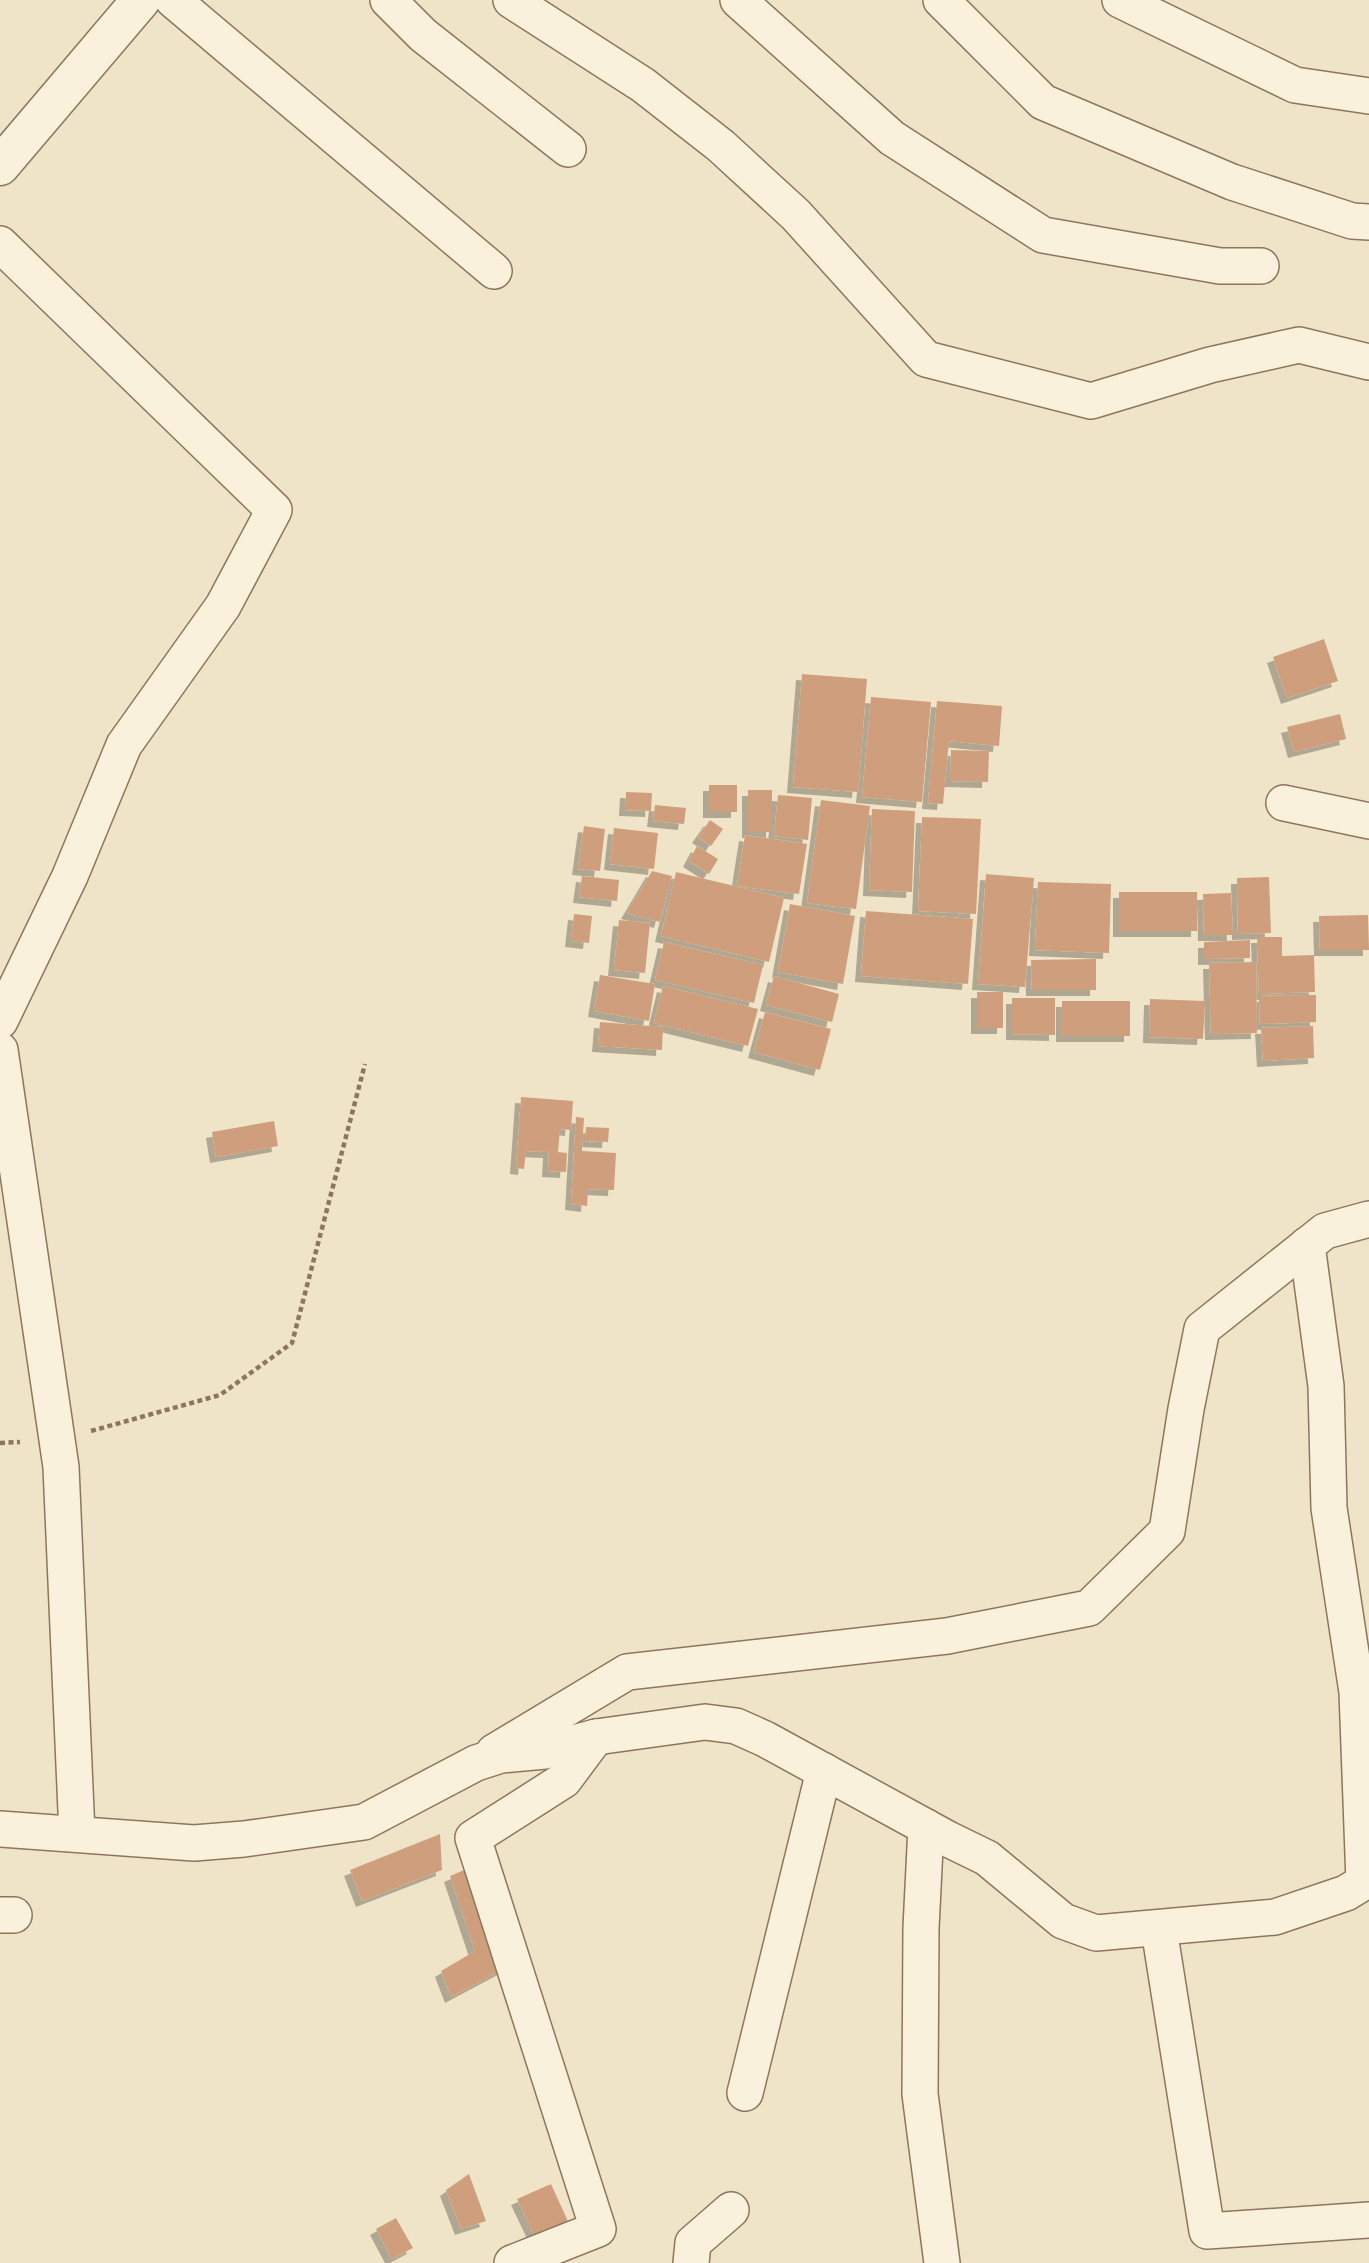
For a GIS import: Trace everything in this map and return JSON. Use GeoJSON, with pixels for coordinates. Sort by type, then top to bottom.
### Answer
{"type":"FeatureCollection","features":[{"type":"Feature","properties":{"kind":"street"},"geometry":{"type":"LineString","coordinates":[[5,150],[141,0]]}},
{"type":"Feature","properties":{"kind":"street"},"geometry":{"type":"LineString","coordinates":[[173,0],[494,271]]}},
{"type":"Feature","properties":{"kind":"street"},"geometry":{"type":"LineString","coordinates":[[388,0],[423,35],[568,149]]}},
{"type":"Feature","properties":{"kind":"street"},"geometry":{"type":"LineString","coordinates":[[511,0],[643,85],[721,146],[796,215],[926,359],[1091,401],[1210,365],[1299,345],[1369,362]]}},
{"type":"Feature","properties":{"kind":"street"},"geometry":{"type":"LineString","coordinates":[[738,0],[892,138],[1043,236],[1220,266],[1261,266]]}},
{"type":"Feature","properties":{"kind":"street"},"geometry":{"type":"LineString","coordinates":[[941,0],[1043,102],[1232,182],[1352,221],[1369,222]]}},
{"type":"Feature","properties":{"kind":"street"},"geometry":{"type":"LineString","coordinates":[[1120,0],[1295,85],[1369,96]]}},
{"type":"Feature","properties":{"kind":"street"},"geometry":{"type":"LineString","coordinates":[[0,244],[274,510],[223,606],[124,745],[70,876],[0,1021]]}},
{"type":"Feature","properties":{"kind":"street"},"geometry":{"type":"LineString","coordinates":[[1284,803],[1369,821]]}},
{"type":"Feature","properties":{"kind":"street"},"geometry":{"type":"LineString","coordinates":[[0,1049],[57,1440],[68,1602],[77,1834]]}},
{"type":"Feature","properties":{"kind":"street"},"geometry":{"type":"LineString","coordinates":[[0,1829],[194,1843],[244,1839],[365,1822],[476,1763],[627,1672],[947,1636],[1089,1608],[1167,1531],[1186,1409],[1202,1329],[1325,1231],[1369,1219]]}},
{"type":"Feature","properties":{"kind":"street"},"geometry":{"type":"LineString","coordinates":[[476,1763],[501,1755],[545,1751],[596,1737],[705,1722],[736,1726],[987,1858],[1063,1921],[1096,1933],[1275,1917],[1346,1893],[1366,1881],[1357,1692],[1329,1508],[1326,1386],[1307,1245]]}},
{"type":"Feature","properties":{"kind":"street"},"geometry":{"type":"LineString","coordinates":[[512,2263],[597,2229],[473,1838],[564,1780],[596,1737]]}},
{"type":"Feature","properties":{"kind":"street"},"geometry":{"type":"LineString","coordinates":[[745,2092],[824,1771]]}},
{"type":"Feature","properties":{"kind":"street"},"geometry":{"type":"LineString","coordinates":[[926,1827],[921,1928],[920,2094],[942,2263]]}},
{"type":"Feature","properties":{"kind":"street"},"geometry":{"type":"LineString","coordinates":[[1159,1929],[1207,2231],[1369,2220]]}},
{"type":"Feature","properties":{"kind":"street"},"geometry":{"type":"LineString","coordinates":[[691,2263],[693,2243],[731,2210]]}},
{"type":"Feature","properties":{"kind":"path"},"geometry":{"type":"LineString","coordinates":[[0,1443],[57,1440],[220,1395],[292,1343],[366,1064]]}},
{"type":"Feature","properties":{"kind":"building"},"geometry":{"type":"Polygon","coordinates":[[[1324,639],[1338,681],[1287,698],[1273,657],[1324,639]]]}},
{"type":"Feature","properties":{"kind":"building"},"geometry":{"type":"Polygon","coordinates":[[[802,674],[867,679],[858,792],[793,787],[802,674]]]}},
{"type":"Feature","properties":{"kind":"building"},"geometry":{"type":"Polygon","coordinates":[[[871,697],[931,702],[922,802],[862,797],[871,697]]]}},
{"type":"Feature","properties":{"kind":"building"},"geometry":{"type":"Polygon","coordinates":[[[937,701],[1002,706],[999,746],[949,741],[943,804],[928,803],[937,701]]]}},
{"type":"Feature","properties":{"kind":"building"},"geometry":{"type":"Polygon","coordinates":[[[1340,714],[1346,739],[1294,752],[1287,727],[1340,714]]]}},
{"type":"Feature","properties":{"kind":"building"},"geometry":{"type":"Polygon","coordinates":[[[951,750],[989,751],[988,782],[950,781],[951,750]]]}},
{"type":"Feature","properties":{"kind":"building"},"geometry":{"type":"Polygon","coordinates":[[[709,785],[737,785],[737,812],[709,812],[709,785]]]}},
{"type":"Feature","properties":{"kind":"building"},"geometry":{"type":"Polygon","coordinates":[[[748,790],[772,790],[772,832],[748,832],[748,790]]]}},
{"type":"Feature","properties":{"kind":"building"},"geometry":{"type":"Polygon","coordinates":[[[626,792],[652,793],[651,811],[625,810],[626,792]]]}},
{"type":"Feature","properties":{"kind":"building"},"geometry":{"type":"Polygon","coordinates":[[[778,795],[812,798],[808,840],[774,836],[778,795]]]}},
{"type":"Feature","properties":{"kind":"building"},"geometry":{"type":"Polygon","coordinates":[[[821,800],[870,806],[856,909],[807,903],[821,800]]]}},
{"type":"Feature","properties":{"kind":"building"},"geometry":{"type":"Polygon","coordinates":[[[655,805],[686,808],[684,824],[653,821],[655,805]]]}},
{"type":"Feature","properties":{"kind":"building"},"geometry":{"type":"Polygon","coordinates":[[[872,809],[915,811],[912,892],[869,890],[872,809]]]}},
{"type":"Feature","properties":{"kind":"building"},"geometry":{"type":"Polygon","coordinates":[[[922,817],[981,819],[976,914],[918,911],[922,817]]]}},
{"type":"Feature","properties":{"kind":"building"},"geometry":{"type":"Polygon","coordinates":[[[710,820],[723,829],[711,846],[698,837],[710,820]]]}},
{"type":"Feature","properties":{"kind":"building"},"geometry":{"type":"Polygon","coordinates":[[[584,826],[605,829],[600,871],[578,869],[584,826]]]}},
{"type":"Feature","properties":{"kind":"building"},"geometry":{"type":"Polygon","coordinates":[[[614,828],[658,833],[654,869],[610,864],[614,828]]]}},
{"type":"Feature","properties":{"kind":"building"},"geometry":{"type":"Polygon","coordinates":[[[745,835],[807,844],[799,894],[737,886],[745,835]]]}},
{"type":"Feature","properties":{"kind":"building"},"geometry":{"type":"Polygon","coordinates":[[[697,846],[718,859],[709,874],[689,861],[697,846]]]}},
{"type":"Feature","properties":{"kind":"building"},"geometry":{"type":"Polygon","coordinates":[[[652,871],[672,876],[660,922],[627,913],[652,871]]]}},
{"type":"Feature","properties":{"kind":"building"},"geometry":{"type":"Polygon","coordinates":[[[676,872],[784,898],[769,962],[661,936],[676,872]]]}},
{"type":"Feature","properties":{"kind":"building"},"geometry":{"type":"Polygon","coordinates":[[[986,874],[1034,878],[1025,987],[978,984],[986,874]]]}},
{"type":"Feature","properties":{"kind":"building"},"geometry":{"type":"Polygon","coordinates":[[[582,876],[619,880],[617,901],[579,897],[582,876]]]}},
{"type":"Feature","properties":{"kind":"building"},"geometry":{"type":"Polygon","coordinates":[[[1269,877],[1271,933],[1238,934],[1237,878],[1269,877]]]}},
{"type":"Feature","properties":{"kind":"building"},"geometry":{"type":"Polygon","coordinates":[[[1038,882],[1111,884],[1109,953],[1035,950],[1038,882]]]}},
{"type":"Feature","properties":{"kind":"building"},"geometry":{"type":"Polygon","coordinates":[[[1119,892],[1197,892],[1197,931],[1119,931],[1119,892]]]}},
{"type":"Feature","properties":{"kind":"building"},"geometry":{"type":"Polygon","coordinates":[[[1231,893],[1233,935],[1204,935],[1203,894],[1231,893]]]}},
{"type":"Feature","properties":{"kind":"building"},"geometry":{"type":"Polygon","coordinates":[[[790,904],[855,916],[843,984],[778,972],[790,904]]]}},
{"type":"Feature","properties":{"kind":"building"},"geometry":{"type":"Polygon","coordinates":[[[866,911],[973,919],[968,984],[861,976],[866,911]]]}},
{"type":"Feature","properties":{"kind":"building"},"geometry":{"type":"Polygon","coordinates":[[[574,914],[592,916],[589,943],[571,941],[574,914]]]}},
{"type":"Feature","properties":{"kind":"building"},"geometry":{"type":"Polygon","coordinates":[[[1368,915],[1369,950],[1320,950],[1319,916],[1368,915]]]}},
{"type":"Feature","properties":{"kind":"building"},"geometry":{"type":"Polygon","coordinates":[[[619,920],[650,923],[645,973],[614,970],[619,920]]]}},
{"type":"Feature","properties":{"kind":"building"},"geometry":{"type":"Polygon","coordinates":[[[1257,937],[1282,937],[1282,956],[1314,955],[1315,992],[1259,994],[1257,937]]]}},
{"type":"Feature","properties":{"kind":"building"},"geometry":{"type":"Polygon","coordinates":[[[1250,940],[1250,958],[1204,959],[1204,942],[1250,940]]]}},
{"type":"Feature","properties":{"kind":"building"},"geometry":{"type":"Polygon","coordinates":[[[664,942],[763,965],[754,1003],[655,980],[664,942]]]}},
{"type":"Feature","properties":{"kind":"building"},"geometry":{"type":"Polygon","coordinates":[[[1096,959],[1096,990],[1032,990],[1031,960],[1096,959]]]}},
{"type":"Feature","properties":{"kind":"building"},"geometry":{"type":"Polygon","coordinates":[[[1256,962],[1257,1033],[1211,1034],[1209,963],[1256,962]]]}},
{"type":"Feature","properties":{"kind":"building"},"geometry":{"type":"Polygon","coordinates":[[[600,975],[655,984],[649,1021],[594,1011],[600,975]]]}},
{"type":"Feature","properties":{"kind":"building"},"geometry":{"type":"Polygon","coordinates":[[[774,976],[839,994],[832,1022],[766,1005],[774,976]]]}},
{"type":"Feature","properties":{"kind":"building"},"geometry":{"type":"Polygon","coordinates":[[[663,986],[758,1009],[748,1046],[654,1023],[663,986]]]}},
{"type":"Feature","properties":{"kind":"building"},"geometry":{"type":"Polygon","coordinates":[[[977,992],[1003,992],[1003,1028],[977,1028],[977,992]]]}},
{"type":"Feature","properties":{"kind":"building"},"geometry":{"type":"Polygon","coordinates":[[[1316,995],[1316,1022],[1260,1024],[1259,996],[1316,995]]]}},
{"type":"Feature","properties":{"kind":"building"},"geometry":{"type":"Polygon","coordinates":[[[1012,998],[1055,998],[1055,1035],[1012,1034],[1012,998]]]}},
{"type":"Feature","properties":{"kind":"building"},"geometry":{"type":"Polygon","coordinates":[[[1150,999],[1205,1001],[1203,1039],[1149,1037],[1150,999]]]}},
{"type":"Feature","properties":{"kind":"building"},"geometry":{"type":"Polygon","coordinates":[[[1062,1001],[1130,1001],[1130,1036],[1062,1036],[1062,1001]]]}},
{"type":"Feature","properties":{"kind":"building"},"geometry":{"type":"Polygon","coordinates":[[[765,1012],[831,1029],[820,1070],[754,1052],[765,1012]]]}},
{"type":"Feature","properties":{"kind":"building"},"geometry":{"type":"Polygon","coordinates":[[[600,1022],[663,1027],[662,1050],[598,1046],[600,1022]]]}},
{"type":"Feature","properties":{"kind":"building"},"geometry":{"type":"Polygon","coordinates":[[[1313,1026],[1314,1058],[1263,1061],[1261,1028],[1313,1026]]]}},
{"type":"Feature","properties":{"kind":"building"},"geometry":{"type":"Polygon","coordinates":[[[521,1097],[573,1101],[571,1130],[560,1129],[558,1152],[567,1153],[566,1172],[548,1171],[549,1152],[526,1151],[524,1169],[516,1168],[521,1097]]]}},
{"type":"Feature","properties":{"kind":"building"},"geometry":{"type":"Polygon","coordinates":[[[576,1117],[584,1118],[582,1151],[616,1153],[614,1190],[588,1189],[587,1206],[571,1204],[576,1117]]]}},
{"type":"Feature","properties":{"kind":"building"},"geometry":{"type":"Polygon","coordinates":[[[274,1121],[278,1146],[216,1157],[212,1132],[274,1121]]]}},
{"type":"Feature","properties":{"kind":"building"},"geometry":{"type":"Polygon","coordinates":[[[586,1127],[609,1128],[608,1142],[585,1141],[586,1127]]]}},
{"type":"Feature","properties":{"kind":"building"},"geometry":{"type":"Polygon","coordinates":[[[440,1834],[442,1870],[362,1901],[350,1870],[440,1834]]]}},
{"type":"Feature","properties":{"kind":"building"},"geometry":{"type":"Polygon","coordinates":[[[476,1865],[513,1964],[451,1997],[441,1971],[475,1951],[450,1876],[476,1865]]]}},
{"type":"Feature","properties":{"kind":"building"},"geometry":{"type":"Polygon","coordinates":[[[469,2174],[486,2221],[461,2229],[446,2190],[469,2174]]]}},
{"type":"Feature","properties":{"kind":"building"},"geometry":{"type":"Polygon","coordinates":[[[551,2184],[571,2228],[538,2243],[517,2199],[551,2184]]]}},
{"type":"Feature","properties":{"kind":"building"},"geometry":{"type":"Polygon","coordinates":[[[396,2218],[413,2248],[392,2259],[376,2229],[396,2218]]]}}]}
